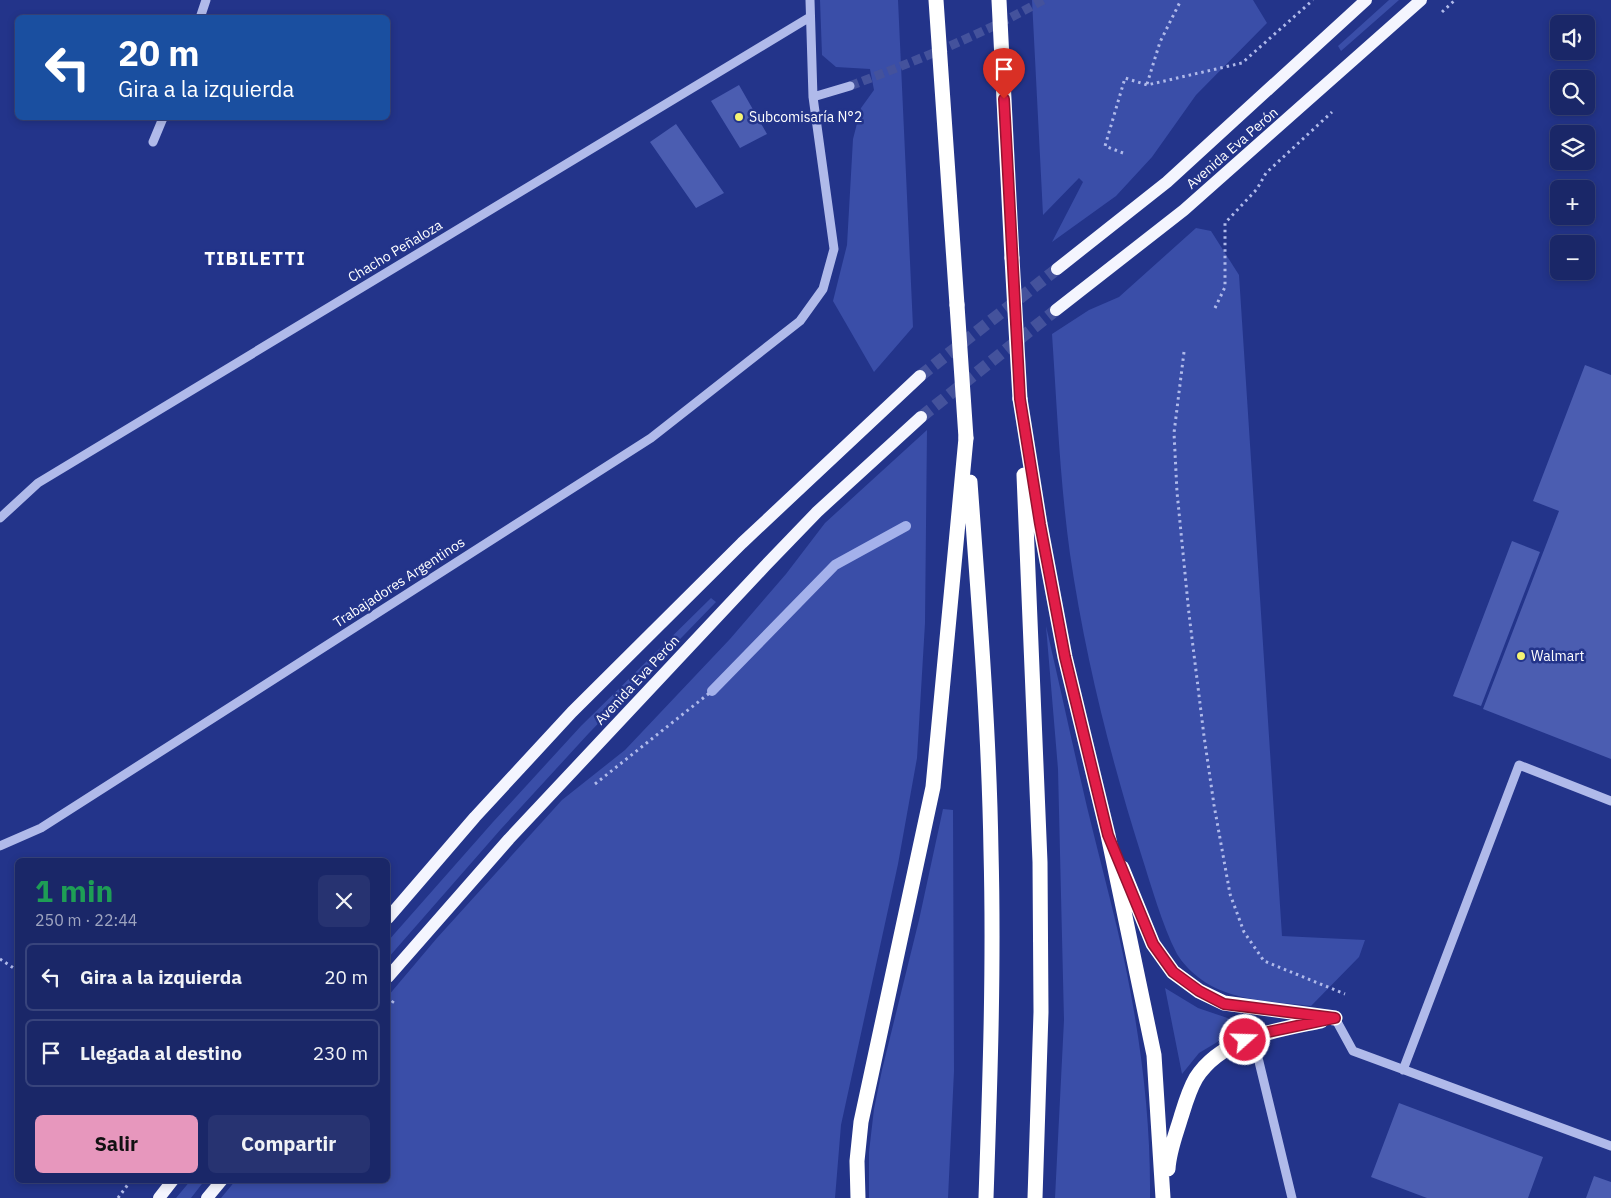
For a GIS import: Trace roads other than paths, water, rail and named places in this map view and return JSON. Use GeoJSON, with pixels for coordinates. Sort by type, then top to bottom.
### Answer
{"type":"FeatureCollection","features":[{"type":"Feature","properties":{"kind":"highway"},"geometry":{"type":"LineString","coordinates":[[936,0],[956,305],[984,676],[991,851],[992,1045],[986,1198]]}},
{"type":"Feature","properties":{"kind":"highway"},"geometry":{"type":"LineString","coordinates":[[999,0],[1020,399],[1040,862],[1041,1012],[1035,1198]]}},
{"type":"Feature","properties":{"kind":"highway"},"geometry":{"type":"LineString","coordinates":[[1020,399],[1040,524],[1065,657],[1108,835],[1154,1056],[1165,1198]]}},
{"type":"Feature","properties":{"kind":"highway"},"geometry":{"type":"LineString","coordinates":[[858,1198],[857,1161],[861,1122],[933,786],[966,438]]}},
{"type":"Feature","properties":{"kind":"highway"},"geometry":{"type":"LineString","coordinates":[[1108,835],[1153,944],[1173,972],[1199,991],[1224,1004],[1335,1018]]}},
{"type":"Feature","properties":{"kind":"highway"},"geometry":{"type":"LineString","coordinates":[[1165,1198],[1168,1156],[1188,1098],[1197,1078],[1215,1057],[1253,1037],[1268,1032],[1335,1018]]}},
{"type":"Feature","properties":{"kind":"main road","name":"Avenida Eva Perón"},"geometry":{"type":"LineString","coordinates":[[1056,269],[1167,182],[1366,0]]}},
{"type":"Feature","properties":{"kind":"main road","name":"Avenida Eva Perón"},"geometry":{"type":"LineString","coordinates":[[1056,310],[1184,210],[1421,0]]}},
{"type":"Feature","properties":{"kind":"main road","name":"Avenida Eva Perón"},"geometry":{"type":"LineString","coordinates":[[390,916],[474,817],[572,712],[742,543],[920,376]]}},
{"type":"Feature","properties":{"kind":"main road","name":"Avenida Eva Perón"},"geometry":{"type":"LineString","coordinates":[[390,975],[509,839],[765,566],[817,512],[921,417]]}},
{"type":"Feature","properties":{"kind":"main road"},"geometry":{"type":"LineString","coordinates":[[159,1198],[171,1183]]}},
{"type":"Feature","properties":{"kind":"main road"},"geometry":{"type":"LineString","coordinates":[[208,1198],[220,1183]]}},
{"type":"Feature","properties":{"kind":"street"},"geometry":{"type":"LineString","coordinates":[[201,15],[206,0]]}},
{"type":"Feature","properties":{"kind":"street","name":"Trabajadores Argentinos"},"geometry":{"type":"LineString","coordinates":[[0,846],[41,828],[651,438],[800,321],[823,289],[834,249],[813,97],[810,0]]}},
{"type":"Feature","properties":{"kind":"street","name":"Chacho Peñaloza"},"geometry":{"type":"LineString","coordinates":[[0,518],[38,483],[810,17]]}},
{"type":"Feature","properties":{"kind":"street"},"geometry":{"type":"LineString","coordinates":[[813,97],[850,86]]}},
{"type":"Feature","properties":{"kind":"street"},"geometry":{"type":"LineString","coordinates":[[154,142],[162,120]]}},
{"type":"Feature","properties":{"kind":"street"},"geometry":{"type":"LineString","coordinates":[[1403,1070],[1518,766],[1611,801]]}},
{"type":"Feature","properties":{"kind":"street"},"geometry":{"type":"LineString","coordinates":[[1335,1018],[1353,1051],[1611,1146]]}},
{"type":"Feature","properties":{"kind":"street"},"geometry":{"type":"LineString","coordinates":[[1253,1037],[1292,1198]]}},
{"type":"Feature","properties":{"kind":"waterway"},"geometry":{"type":"LineString","coordinates":[[712,691],[835,565],[906,526]]}},
{"type":"Feature","properties":{"kind":"tunnel"},"geometry":{"type":"LineString","coordinates":[[850,86],[972,36],[1043,0]]}},
{"type":"Feature","properties":{"kind":"tunnel"},"geometry":{"type":"LineString","coordinates":[[920,376],[1057,269]]}},
{"type":"Feature","properties":{"kind":"tunnel"},"geometry":{"type":"LineString","coordinates":[[921,417],[1056,310]]}},
{"type":"Feature","properties":{"kind":"place","name":"Subcomisaría N°2"},"geometry":{"type":"Point","coordinates":[739,117]}},
{"type":"Feature","properties":{"kind":"place","name":"Walmart"},"geometry":{"type":"Point","coordinates":[1521,656]}},
{"type":"Feature","properties":{"kind":"district","name":"TIBILETTI"},"geometry":{"type":"Point","coordinates":[255,258]}}]}
